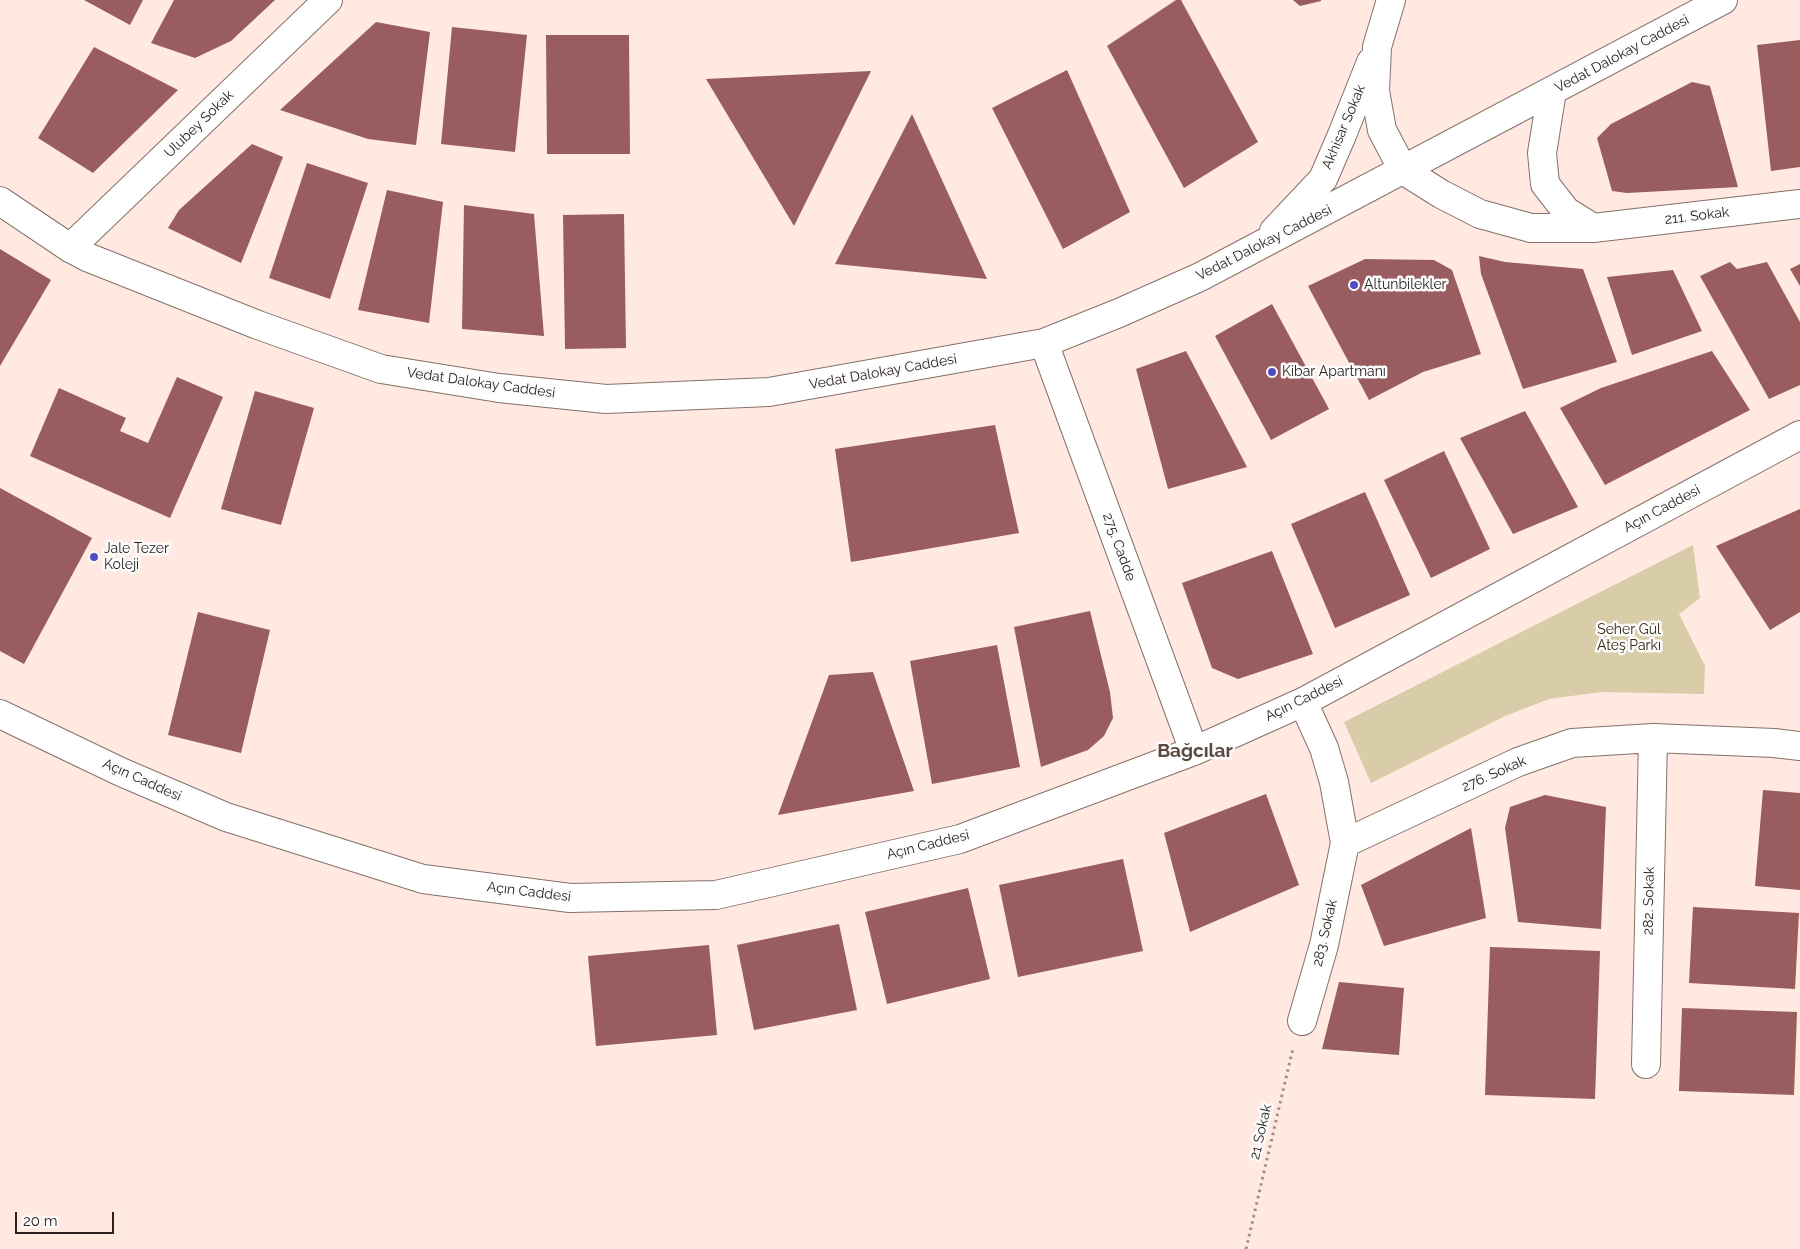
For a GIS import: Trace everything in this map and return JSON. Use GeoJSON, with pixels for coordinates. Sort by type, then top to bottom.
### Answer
{"type":"FeatureCollection","features":[{"type":"Feature","properties":{"kind":"street","name":"Ulubey Sokak"},"geometry":{"type":"LineString","coordinates":[[70,248],[328,0]]}},
{"type":"Feature","properties":{"kind":"street","name":"Akhisar Sokak"},"geometry":{"type":"LineString","coordinates":[[1261,245],[1323,179],[1377,47],[1391,0]]}},
{"type":"Feature","properties":{"kind":"street","name":"Vedat Dalokay Caddesi"},"geometry":{"type":"LineString","coordinates":[[0,201],[70,248],[88,257],[258,325],[380,369],[498,388],[606,399],[768,392],[1044,343],[1119,313],[1200,277],[1723,0]]}},
{"type":"Feature","properties":{"kind":"street","name":"Akhisar Sokak"},"geometry":{"type":"LineString","coordinates":[[1377,47],[1375,91],[1382,130],[1403,170]]}},
{"type":"Feature","properties":{"kind":"street"},"geometry":{"type":"LineString","coordinates":[[1552,91],[1542,153],[1545,184],[1566,211],[1593,228]]}},
{"type":"Feature","properties":{"kind":"street","name":"211. Sokak"},"geometry":{"type":"LineString","coordinates":[[1403,170],[1441,194],[1480,214],[1531,228],[1593,228],[1800,204]]}},
{"type":"Feature","properties":{"kind":"street","name":"275. Cadde"},"geometry":{"type":"LineString","coordinates":[[1044,343],[1194,751]]}},
{"type":"Feature","properties":{"kind":"street","name":"Açın Caddesi"},"geometry":{"type":"LineString","coordinates":[[0,714],[121,772],[234,819],[423,879],[570,898],[716,895],[960,839],[1194,751],[1302,702],[1800,436]]}},
{"type":"Feature","properties":{"kind":"street"},"geometry":{"type":"LineString","coordinates":[[1302,702],[1324,748],[1334,782],[1345,843]]}},
{"type":"Feature","properties":{"kind":"street","name":"276. Sokak"},"geometry":{"type":"LineString","coordinates":[[1345,843],[1518,762],[1572,743],[1653,738],[1774,743],[1800,746]]}},
{"type":"Feature","properties":{"kind":"street","name":"282. Sokak"},"geometry":{"type":"LineString","coordinates":[[1646,1064],[1653,738]]}},
{"type":"Feature","properties":{"kind":"street","name":"283. Sokak"},"geometry":{"type":"LineString","coordinates":[[1302,1021],[1324,945],[1345,843]]}},
{"type":"Feature","properties":{"kind":"path","name":"21 Sokak"},"geometry":{"type":"LineString","coordinates":[[1246,1249],[1290,1059],[1302,1021]]}},
{"type":"Feature","properties":{"kind":"green space","name":"Seher Gül Ateş Parkı"},"geometry":{"type":"Polygon","coordinates":[[[1693,545],[1700,598],[1679,614],[1705,666],[1704,694],[1601,692],[1549,699],[1505,716],[1371,783],[1344,722],[1693,545]]]}},
{"type":"Feature","properties":{"kind":"building"},"geometry":{"type":"Polygon","coordinates":[[[84,0],[143,0],[130,25],[84,0]]]}},
{"type":"Feature","properties":{"kind":"building"},"geometry":{"type":"Polygon","coordinates":[[[174,0],[275,0],[231,41],[195,58],[151,43],[174,0]]]}},
{"type":"Feature","properties":{"kind":"building"},"geometry":{"type":"Polygon","coordinates":[[[1176,0],[1181,0],[1258,142],[1184,188],[1107,46],[1176,0]]]}},
{"type":"Feature","properties":{"kind":"building"},"geometry":{"type":"Polygon","coordinates":[[[1293,0],[1321,0],[1321,1],[1300,6],[1293,0]]]}},
{"type":"Feature","properties":{"kind":"building"},"geometry":{"type":"Polygon","coordinates":[[[376,22],[430,32],[416,145],[368,139],[280,110],[376,22]]]}},
{"type":"Feature","properties":{"kind":"building"},"geometry":{"type":"Polygon","coordinates":[[[452,27],[527,35],[515,152],[441,144],[452,27]]]}},
{"type":"Feature","properties":{"kind":"building"},"geometry":{"type":"Polygon","coordinates":[[[546,35],[629,35],[630,154],[547,154],[546,35]]]}},
{"type":"Feature","properties":{"kind":"building"},"geometry":{"type":"Polygon","coordinates":[[[1800,40],[1800,167],[1771,171],[1757,45],[1800,40]]]}},
{"type":"Feature","properties":{"kind":"building"},"geometry":{"type":"Polygon","coordinates":[[[94,47],[178,90],[93,173],[38,138],[94,47]]]}},
{"type":"Feature","properties":{"kind":"building"},"geometry":{"type":"Polygon","coordinates":[[[1067,70],[1130,212],[1063,249],[992,108],[1067,70]]]}},
{"type":"Feature","properties":{"kind":"building"},"geometry":{"type":"Polygon","coordinates":[[[871,71],[794,226],[706,79],[871,71]]]}},
{"type":"Feature","properties":{"kind":"building"},"geometry":{"type":"Polygon","coordinates":[[[1692,82],[1710,86],[1738,187],[1627,193],[1612,191],[1597,138],[1611,124],[1692,82]]]}},
{"type":"Feature","properties":{"kind":"building"},"geometry":{"type":"Polygon","coordinates":[[[912,114],[987,279],[835,264],[912,114]]]}},
{"type":"Feature","properties":{"kind":"building"},"geometry":{"type":"Polygon","coordinates":[[[252,144],[283,157],[241,263],[168,228],[179,210],[252,144]]]}},
{"type":"Feature","properties":{"kind":"building"},"geometry":{"type":"Polygon","coordinates":[[[307,163],[368,183],[330,299],[269,278],[307,163]]]}},
{"type":"Feature","properties":{"kind":"building"},"geometry":{"type":"Polygon","coordinates":[[[387,190],[443,202],[429,323],[358,310],[387,190]]]}},
{"type":"Feature","properties":{"kind":"building"},"geometry":{"type":"Polygon","coordinates":[[[464,205],[534,214],[544,336],[462,329],[464,205]]]}},
{"type":"Feature","properties":{"kind":"building"},"geometry":{"type":"Polygon","coordinates":[[[624,214],[626,348],[565,349],[563,215],[624,214]]]}},
{"type":"Feature","properties":{"kind":"building"},"geometry":{"type":"Polygon","coordinates":[[[0,249],[51,280],[0,366],[0,249]]]}},
{"type":"Feature","properties":{"kind":"building"},"geometry":{"type":"Polygon","coordinates":[[[1479,256],[1505,262],[1583,269],[1617,362],[1523,389],[1481,274],[1479,256]]]}},
{"type":"Feature","properties":{"kind":"building"},"geometry":{"type":"Polygon","coordinates":[[[1365,259],[1434,260],[1452,270],[1481,354],[1423,372],[1369,400],[1308,286],[1365,259]]]}},
{"type":"Feature","properties":{"kind":"building"},"geometry":{"type":"Polygon","coordinates":[[[1730,262],[1737,269],[1767,262],[1800,322],[1800,385],[1769,399],[1700,276],[1730,262]]]}},
{"type":"Feature","properties":{"kind":"building"},"geometry":{"type":"Polygon","coordinates":[[[1800,264],[1800,286],[1790,269],[1800,264]]]}},
{"type":"Feature","properties":{"kind":"building"},"geometry":{"type":"Polygon","coordinates":[[[1673,270],[1702,331],[1632,355],[1607,277],[1673,270]]]}},
{"type":"Feature","properties":{"kind":"building","name":"Kibar Apartmanı"},"geometry":{"type":"Polygon","coordinates":[[[1272,304],[1329,409],[1271,440],[1215,336],[1272,304]]]}},
{"type":"Feature","properties":{"kind":"building"},"geometry":{"type":"Polygon","coordinates":[[[1186,351],[1247,467],[1168,489],[1136,369],[1186,351]]]}},
{"type":"Feature","properties":{"kind":"building"},"geometry":{"type":"Polygon","coordinates":[[[1712,351],[1750,410],[1605,485],[1560,408],[1601,388],[1712,351]]]}},
{"type":"Feature","properties":{"kind":"building"},"geometry":{"type":"Polygon","coordinates":[[[177,377],[223,397],[170,518],[30,456],[59,388],[126,418],[120,431],[148,443],[177,377]]]}},
{"type":"Feature","properties":{"kind":"building"},"geometry":{"type":"Polygon","coordinates":[[[255,391],[314,408],[281,525],[221,509],[255,391]]]}},
{"type":"Feature","properties":{"kind":"building"},"geometry":{"type":"Polygon","coordinates":[[[1525,411],[1578,507],[1513,534],[1460,438],[1525,411]]]}},
{"type":"Feature","properties":{"kind":"building"},"geometry":{"type":"Polygon","coordinates":[[[995,425],[1019,533],[851,562],[835,449],[995,425]]]}},
{"type":"Feature","properties":{"kind":"building"},"geometry":{"type":"Polygon","coordinates":[[[1444,451],[1490,549],[1431,578],[1384,480],[1444,451]]]}},
{"type":"Feature","properties":{"kind":"building"},"geometry":{"type":"Polygon","coordinates":[[[0,488],[92,538],[24,664],[0,651],[0,488]]]}},
{"type":"Feature","properties":{"kind":"building"},"geometry":{"type":"Polygon","coordinates":[[[1365,492],[1410,595],[1335,628],[1291,524],[1365,492]]]}},
{"type":"Feature","properties":{"kind":"building"},"geometry":{"type":"Polygon","coordinates":[[[1800,509],[1800,612],[1770,630],[1716,546],[1800,509]]]}},
{"type":"Feature","properties":{"kind":"building"},"geometry":{"type":"Polygon","coordinates":[[[1272,551],[1313,654],[1238,679],[1212,668],[1182,583],[1272,551]]]}},
{"type":"Feature","properties":{"kind":"building"},"geometry":{"type":"Polygon","coordinates":[[[1090,611],[1110,692],[1113,718],[1104,736],[1088,750],[1041,767],[1014,627],[1090,611]]]}},
{"type":"Feature","properties":{"kind":"building"},"geometry":{"type":"Polygon","coordinates":[[[198,612],[270,630],[241,753],[168,735],[198,612]]]}},
{"type":"Feature","properties":{"kind":"building"},"geometry":{"type":"Polygon","coordinates":[[[997,645],[1020,767],[932,784],[910,661],[997,645]]]}},
{"type":"Feature","properties":{"kind":"building"},"geometry":{"type":"Polygon","coordinates":[[[873,672],[914,791],[778,815],[829,675],[873,672]]]}},
{"type":"Feature","properties":{"kind":"building"},"geometry":{"type":"Polygon","coordinates":[[[1763,790],[1800,793],[1800,890],[1755,886],[1763,790]]]}},
{"type":"Feature","properties":{"kind":"building"},"geometry":{"type":"Polygon","coordinates":[[[1266,794],[1299,885],[1190,932],[1164,833],[1266,794]]]}},
{"type":"Feature","properties":{"kind":"building"},"geometry":{"type":"Polygon","coordinates":[[[1545,795],[1606,807],[1601,929],[1518,922],[1505,828],[1510,807],[1545,795]]]}},
{"type":"Feature","properties":{"kind":"building"},"geometry":{"type":"Polygon","coordinates":[[[1471,828],[1486,918],[1384,946],[1361,885],[1471,828]]]}},
{"type":"Feature","properties":{"kind":"building"},"geometry":{"type":"Polygon","coordinates":[[[1123,859],[1143,951],[1018,977],[999,885],[1123,859]]]}},
{"type":"Feature","properties":{"kind":"building"},"geometry":{"type":"Polygon","coordinates":[[[968,888],[990,979],[887,1004],[865,912],[968,888]]]}},
{"type":"Feature","properties":{"kind":"building"},"geometry":{"type":"Polygon","coordinates":[[[1693,907],[1799,913],[1795,989],[1689,983],[1693,907]]]}},
{"type":"Feature","properties":{"kind":"building"},"geometry":{"type":"Polygon","coordinates":[[[839,924],[857,1010],[754,1030],[737,945],[839,924]]]}},
{"type":"Feature","properties":{"kind":"building"},"geometry":{"type":"Polygon","coordinates":[[[709,945],[717,1035],[596,1046],[588,956],[709,945]]]}},
{"type":"Feature","properties":{"kind":"building"},"geometry":{"type":"Polygon","coordinates":[[[1490,947],[1600,951],[1595,1099],[1485,1095],[1490,947]]]}},
{"type":"Feature","properties":{"kind":"building"},"geometry":{"type":"Polygon","coordinates":[[[1339,982],[1404,988],[1399,1055],[1322,1049],[1339,982]]]}},
{"type":"Feature","properties":{"kind":"building"},"geometry":{"type":"Polygon","coordinates":[[[1682,1008],[1797,1012],[1794,1095],[1679,1091],[1682,1008]]]}},
{"type":"Feature","properties":{"kind":"place","name":"Altunbilekler"},"geometry":{"type":"Point","coordinates":[1354,285]}},
{"type":"Feature","properties":{"kind":"place","name":"Kibar Apartmanı"},"geometry":{"type":"Point","coordinates":[1272,372]}},
{"type":"Feature","properties":{"kind":"place","name":"Jale Tezer Koleji"},"geometry":{"type":"Point","coordinates":[94,557]}},
{"type":"Feature","properties":{"kind":"district","name":"Bağcılar"},"geometry":{"type":"Point","coordinates":[1195,751]}}]}
